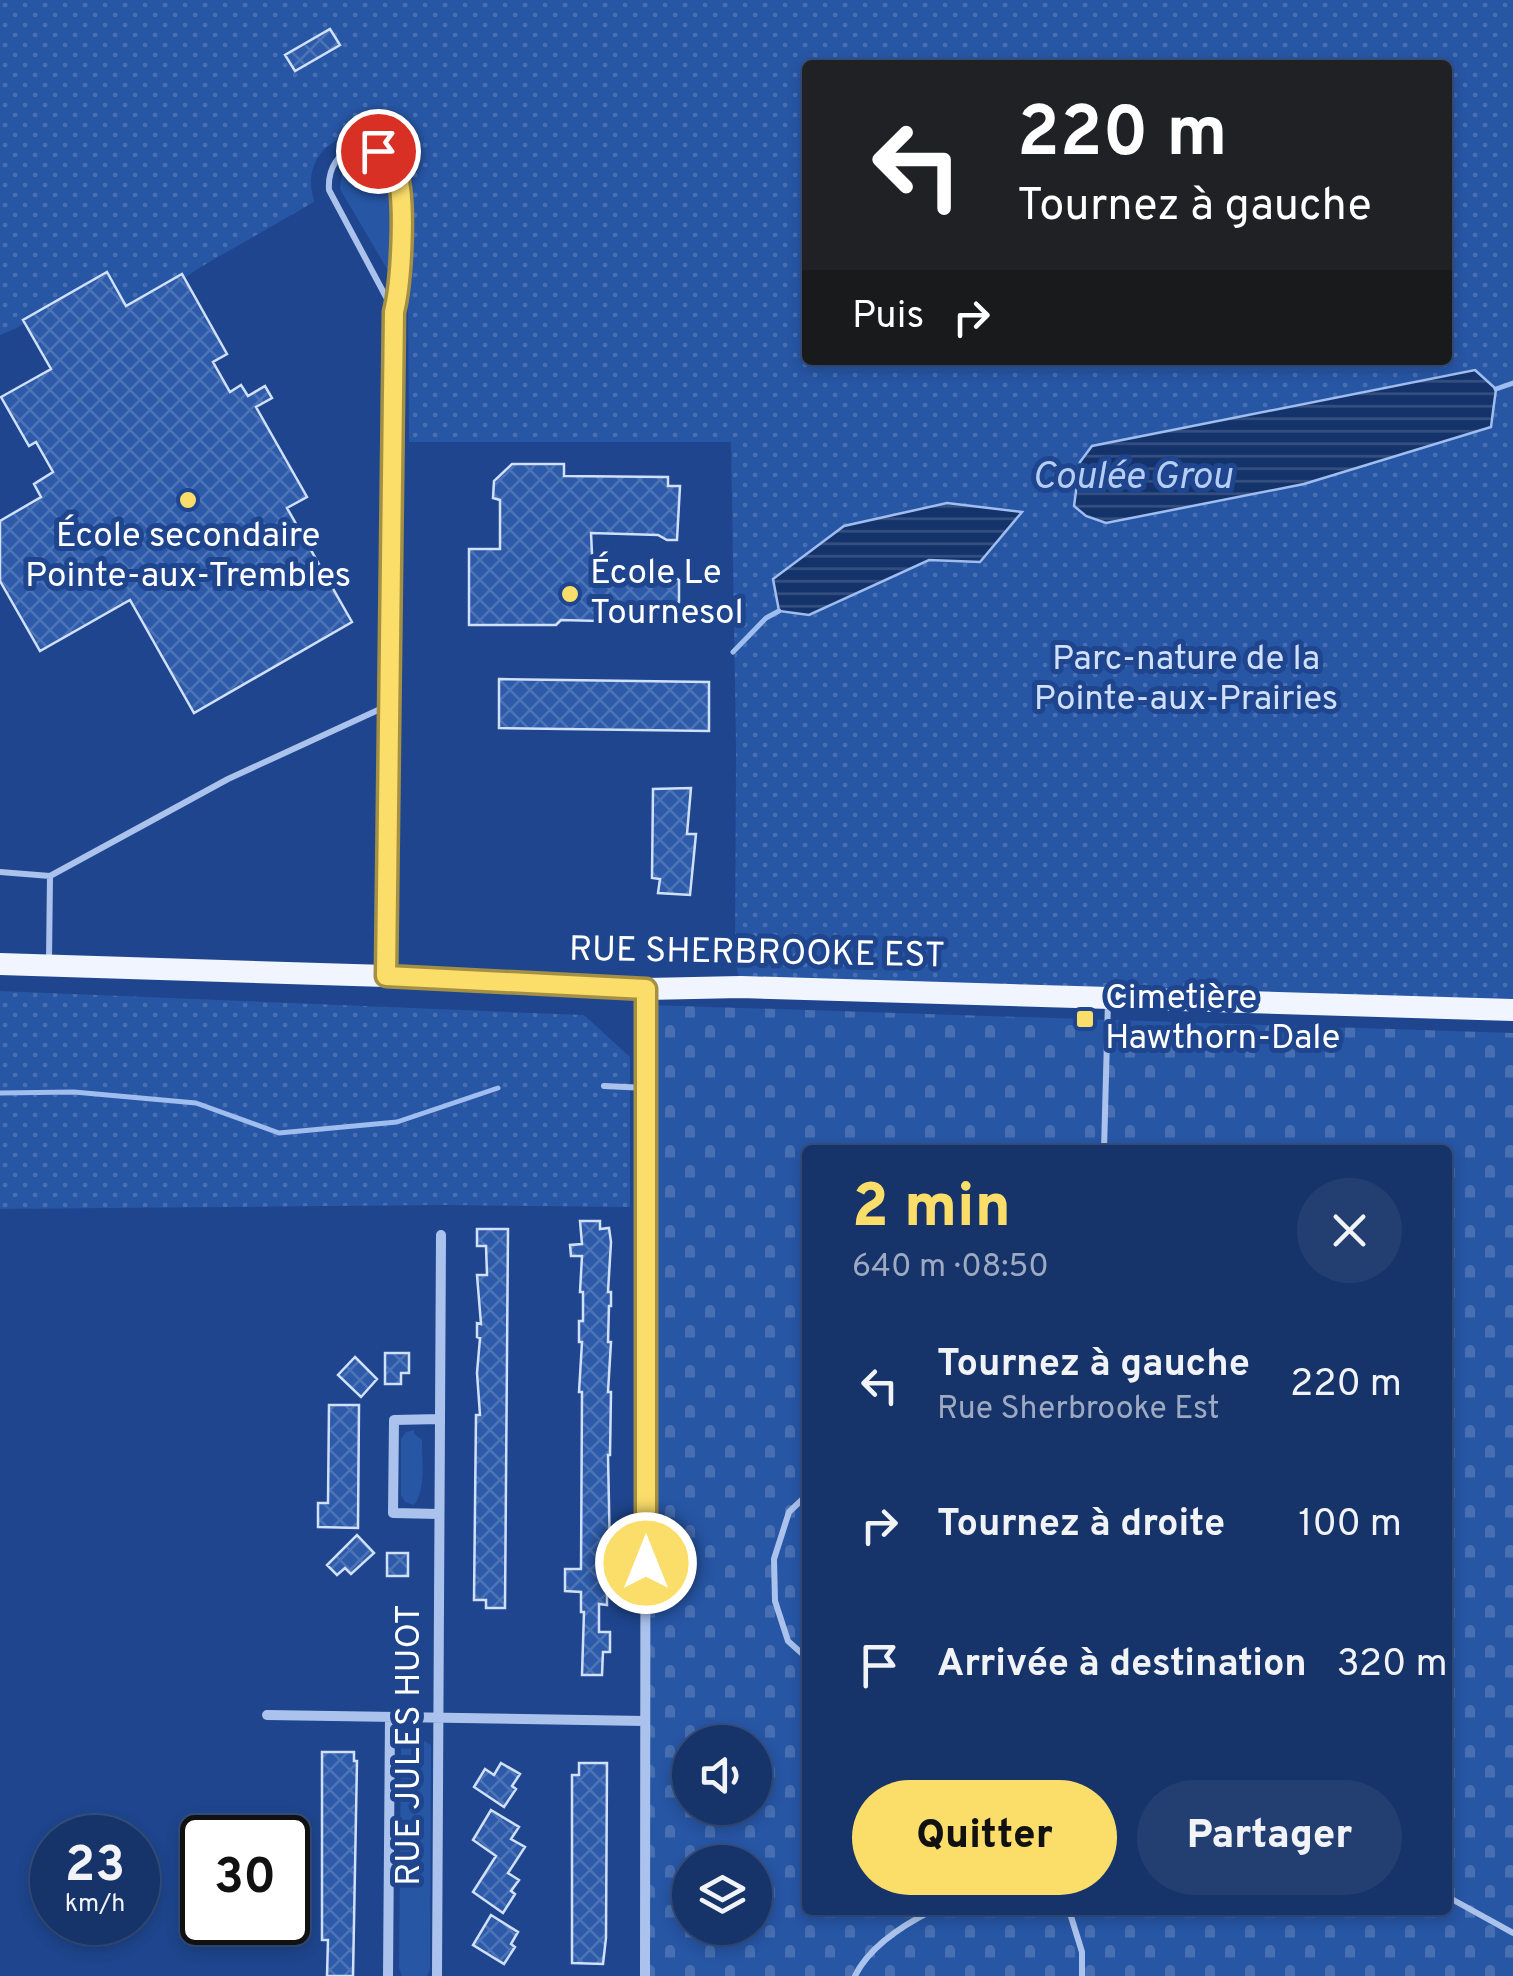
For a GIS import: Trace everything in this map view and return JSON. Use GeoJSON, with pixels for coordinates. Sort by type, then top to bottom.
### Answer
{"type":"FeatureCollection","features":[{"type":"Feature","properties":{"kind":"main road","name":"RUE SHERBROOKE EST"},"geometry":{"type":"LineString","coordinates":[[0,964],[646,989],[741,987],[1513,1010]]}},
{"type":"Feature","properties":{"kind":"street"},"geometry":{"type":"LineString","coordinates":[[645,1976],[646,989]]}},
{"type":"Feature","properties":{"kind":"street","name":"RUE JULES HUOT"},"geometry":{"type":"LineString","coordinates":[[437,1976],[441,1235]]}},
{"type":"Feature","properties":{"kind":"street"},"geometry":{"type":"LineString","coordinates":[[439,1514],[393,1513],[394,1420],[440,1419]]}},
{"type":"Feature","properties":{"kind":"street"},"geometry":{"type":"LineString","coordinates":[[267,1716],[645,1721]]}},
{"type":"Feature","properties":{"kind":"street","name":"RUE JULES HUOT"},"geometry":{"type":"LineString","coordinates":[[388,1976],[390,1717]]}},
{"type":"Feature","properties":{"kind":"lane"},"geometry":{"type":"LineString","coordinates":[[386,976],[394,312],[401,282],[399,180],[388,158],[367,148],[354,148],[334,160],[329,190],[394,312]]}},
{"type":"Feature","properties":{"kind":"lane"},"geometry":{"type":"LineString","coordinates":[[0,872],[50,876],[228,779],[389,705]]}},
{"type":"Feature","properties":{"kind":"lane"},"geometry":{"type":"LineString","coordinates":[[49,966],[50,876]]}},
{"type":"Feature","properties":{"kind":"lane"},"geometry":{"type":"LineString","coordinates":[[1104,1145],[1108,998]]}},
{"type":"Feature","properties":{"kind":"lane"},"geometry":{"type":"LineString","coordinates":[[604,1086],[647,1088]]}},
{"type":"Feature","properties":{"kind":"lane"},"geometry":{"type":"LineString","coordinates":[[802,1500],[789,1512],[774,1559],[776,1602],[788,1641],[802,1654]]}},
{"type":"Feature","properties":{"kind":"lane"},"geometry":{"type":"LineString","coordinates":[[1452,1899],[1513,1933]]}},
{"type":"Feature","properties":{"kind":"lane"},"geometry":{"type":"LineString","coordinates":[[855,1976],[861,1963],[908,1923],[923,1915]]}},
{"type":"Feature","properties":{"kind":"lane"},"geometry":{"type":"LineString","coordinates":[[1070,1915],[1082,1952],[1082,1976]]}},
{"type":"Feature","properties":{"kind":"green space","name":"Parc-nature de la Pointe-aux-Prairies"},"geometry":{"type":"Polygon","coordinates":[[[0,0],[1513,0],[1513,1010],[741,987],[735,960],[731,442],[409,442],[407,172],[399,155],[386,143],[356,135],[327,147],[316,160],[311,178],[314,202],[199,268],[131,314],[107,272],[0,335],[0,0]]]}},
{"type":"Feature","properties":{"kind":"green space"},"geometry":{"type":"Polygon","coordinates":[[[360,160],[378,165],[389,182],[393,270],[390,274],[340,189],[342,174],[360,160]]]}},
{"type":"Feature","properties":{"kind":"green space"},"geometry":{"type":"Polygon","coordinates":[[[0,991],[584,1015],[630,1057],[630,1207],[0,1209],[0,991]]]}},
{"type":"Feature","properties":{"kind":"green space"},"geometry":{"type":"Polygon","coordinates":[[[651,1005],[1513,1033],[1513,1976],[648,1976],[647,1207],[651,1005]]]}},
{"type":"Feature","properties":{"kind":"green space"},"geometry":{"type":"Polygon","coordinates":[[[414,1430],[422,1440],[423,1466],[414,1505],[405,1502],[401,1495],[401,1439],[414,1430]]]}},
{"type":"Feature","properties":{"kind":"green space"},"geometry":{"type":"Polygon","coordinates":[[[416,1736],[431,1745],[430,1970],[427,1976],[402,1976],[401,1746],[416,1736]]]}},
{"type":"Feature","properties":{"kind":"water","name":"Coulée Grou"},"geometry":{"type":"Polygon","coordinates":[[[1475,370],[1496,389],[1491,427],[1304,484],[1106,523],[1086,516],[1074,506],[1080,462],[1092,446],[1475,370]]]}},
{"type":"Feature","properties":{"kind":"water","name":"Coulée Grou"},"geometry":{"type":"Polygon","coordinates":[[[947,503],[1022,512],[980,562],[929,560],[809,615],[779,611],[773,579],[844,526],[947,503]]]}},
{"type":"Feature","properties":{"kind":"building"},"geometry":{"type":"Polygon","coordinates":[[[330,29],[340,45],[295,71],[285,55],[330,29]]]}},
{"type":"Feature","properties":{"kind":"building"},"geometry":{"type":"Polygon","coordinates":[[[107,272],[126,306],[182,274],[227,354],[213,362],[230,392],[241,385],[248,396],[265,386],[272,398],[256,407],[307,497],[287,508],[352,622],[194,713],[130,600],[40,651],[0,581],[0,521],[41,497],[34,484],[53,472],[36,442],[29,446],[1,397],[51,369],[23,320],[107,272]]]}},
{"type":"Feature","properties":{"kind":"building"},"geometry":{"type":"Polygon","coordinates":[[[512,464],[564,464],[564,476],[668,477],[668,486],[680,486],[677,540],[658,535],[591,533],[593,575],[655,575],[666,570],[679,580],[679,602],[668,613],[648,613],[639,622],[561,620],[556,625],[469,625],[469,549],[500,549],[500,500],[493,498],[494,481],[512,464]]]}},
{"type":"Feature","properties":{"kind":"building"},"geometry":{"type":"Polygon","coordinates":[[[499,679],[709,682],[709,731],[499,728],[499,679]]]}},
{"type":"Feature","properties":{"kind":"building"},"geometry":{"type":"Polygon","coordinates":[[[691,788],[687,834],[696,834],[690,895],[658,893],[660,879],[652,878],[653,789],[691,788]]]}},
{"type":"Feature","properties":{"kind":"building"},"geometry":{"type":"Polygon","coordinates":[[[580,1221],[600,1221],[600,1229],[609,1228],[611,1242],[610,1555],[607,1605],[599,1604],[599,1632],[610,1632],[610,1652],[603,1652],[602,1675],[582,1675],[581,1592],[565,1591],[565,1569],[581,1569],[582,1256],[571,1256],[570,1245],[582,1244],[580,1221]]]}},
{"type":"Feature","properties":{"kind":"building"},"geometry":{"type":"Polygon","coordinates":[[[477,1229],[508,1229],[505,1608],[486,1608],[486,1600],[474,1600],[476,1415],[480,1415],[477,1323],[481,1324],[477,1275],[487,1275],[486,1246],[477,1246],[477,1229]]]}},
{"type":"Feature","properties":{"kind":"building"},"geometry":{"type":"Polygon","coordinates":[[[385,1353],[409,1353],[409,1373],[401,1373],[401,1384],[385,1384],[385,1353]]]}},
{"type":"Feature","properties":{"kind":"building"},"geometry":{"type":"Polygon","coordinates":[[[355,1357],[377,1379],[361,1397],[338,1375],[355,1357]]]}},
{"type":"Feature","properties":{"kind":"building"},"geometry":{"type":"Polygon","coordinates":[[[329,1405],[359,1405],[358,1528],[318,1527],[318,1503],[328,1503],[329,1405]]]}},
{"type":"Feature","properties":{"kind":"building"},"geometry":{"type":"Polygon","coordinates":[[[357,1535],[374,1553],[351,1574],[345,1568],[337,1575],[327,1565],[357,1535]]]}},
{"type":"Feature","properties":{"kind":"building"},"geometry":{"type":"Polygon","coordinates":[[[387,1553],[408,1553],[408,1576],[387,1576],[387,1553]]]}},
{"type":"Feature","properties":{"kind":"building"},"geometry":{"type":"Polygon","coordinates":[[[322,1752],[354,1752],[357,1761],[353,1976],[327,1976],[328,1940],[322,1940],[322,1752]]]}},
{"type":"Feature","properties":{"kind":"building"},"geometry":{"type":"Polygon","coordinates":[[[501,1763],[520,1774],[504,1807],[474,1787],[485,1769],[494,1775],[501,1763]]]}},
{"type":"Feature","properties":{"kind":"building"},"geometry":{"type":"Polygon","coordinates":[[[579,1763],[607,1763],[603,1964],[572,1963],[572,1775],[579,1775],[579,1763]]]}},
{"type":"Feature","properties":{"kind":"building"},"geometry":{"type":"Polygon","coordinates":[[[491,1810],[519,1827],[511,1839],[525,1847],[508,1873],[519,1880],[503,1913],[473,1892],[496,1856],[473,1840],[491,1810]]]}},
{"type":"Feature","properties":{"kind":"building"},"geometry":{"type":"Polygon","coordinates":[[[491,1915],[518,1932],[511,1944],[515,1947],[504,1964],[473,1945],[491,1915]]]}},
{"type":"Feature","properties":{"kind":"waterway","name":"Coulée Grou"},"geometry":{"type":"LineString","coordinates":[[1496,389],[1513,383]]}},
{"type":"Feature","properties":{"kind":"waterway","name":"Coulée Grou"},"geometry":{"type":"LineString","coordinates":[[733,652],[766,618],[779,611]]}},
{"type":"Feature","properties":{"kind":"waterway","name":"Coulée Grou"},"geometry":{"type":"LineString","coordinates":[[0,1093],[74,1092],[196,1103],[279,1133],[397,1122],[498,1088]]}},
{"type":"Feature","properties":{"kind":"place","name":"École secondaire Pointe-aux-Trembles"},"geometry":{"type":"Point","coordinates":[188,500]}},
{"type":"Feature","properties":{"kind":"place","name":"École Le Tournesol"},"geometry":{"type":"Point","coordinates":[570,594]}},
{"type":"Feature","properties":{"kind":"place","name":"Cimetière Hawthorn-Dale"},"geometry":{"type":"Point","coordinates":[1085,1019]}},
{"type":"Feature","properties":{"kind":"route"},"geometry":{"type":"LineString","coordinates":[[378,151],[388,158],[399,180],[401,282],[394,312],[386,976],[646,989],[646,1563]]}}]}
